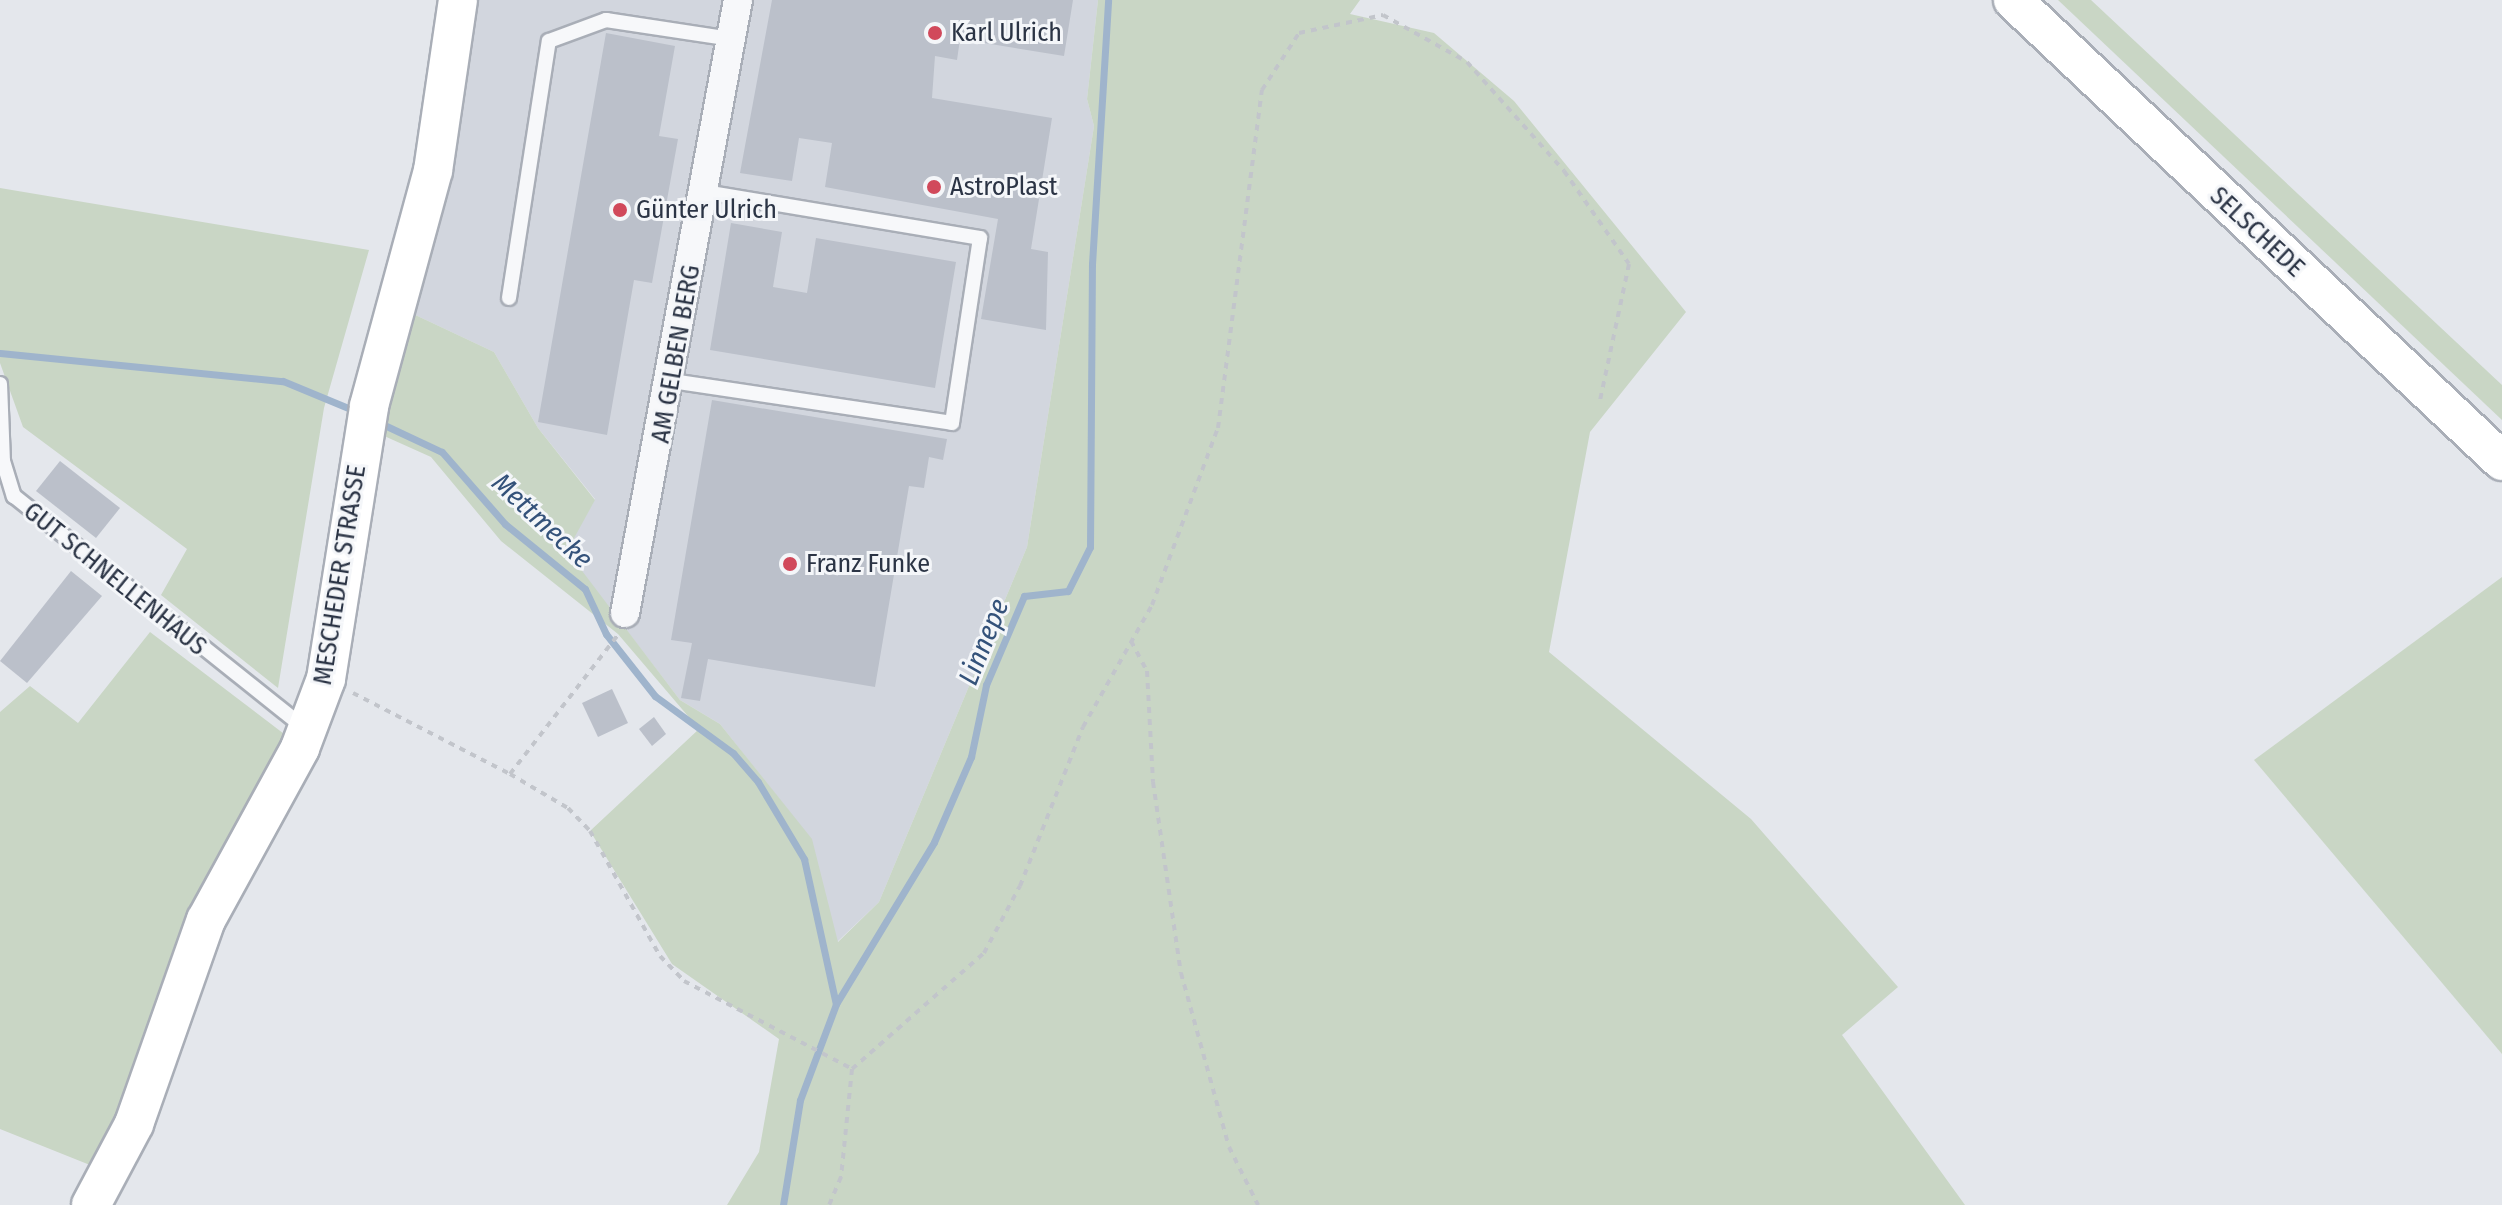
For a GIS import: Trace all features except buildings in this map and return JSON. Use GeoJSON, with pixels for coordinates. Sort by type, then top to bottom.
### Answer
{"type":"FeatureCollection","features":[{"type":"Feature","properties":{"kind":"main road","name":"MESCHEDER STRASSE"},"geometry":{"type":"LineString","coordinates":[[91,1205],[134,1124],[206,920],[308,731],[326,679],[366,419],[433,171],[458,0]]}},
{"type":"Feature","properties":{"kind":"main road","name":"SELSCHEDE"},"geometry":{"type":"LineString","coordinates":[[2013,0],[2502,461]]}},
{"type":"Feature","properties":{"kind":"street","name":"AM GELBEN BERG"},"geometry":{"type":"LineString","coordinates":[[622,623],[672,381],[738,0]]}},
{"type":"Feature","properties":{"kind":"lane"},"geometry":{"type":"LineString","coordinates":[[509,298],[549,41],[606,20],[731,39]]}},
{"type":"Feature","properties":{"kind":"lane"},"geometry":{"type":"LineString","coordinates":[[672,381],[952,423],[980,238],[704,192]]}},
{"type":"Feature","properties":{"kind":"lane","name":"GUT SCHNELLENHAUS"},"geometry":{"type":"LineString","coordinates":[[0,384],[3,461],[14,496],[308,731]]}},
{"type":"Feature","properties":{"kind":"path"},"geometry":{"type":"LineString","coordinates":[[829,1205],[841,1177],[852,1069],[984,953],[1020,886],[1083,727],[1131,641],[1218,428],[1262,90],[1299,33],[1383,15],[1467,62],[1564,171],[1629,264],[1600,401]]}},
{"type":"Feature","properties":{"kind":"path"},"geometry":{"type":"LineString","coordinates":[[510,774],[596,665],[622,623]]}},
{"type":"Feature","properties":{"kind":"path"},"geometry":{"type":"LineString","coordinates":[[1131,641],[1147,671],[1153,782],[1181,973],[1229,1147],[1258,1205]]}},
{"type":"Feature","properties":{"kind":"path"},"geometry":{"type":"LineString","coordinates":[[326,679],[510,774],[568,808],[590,831],[660,956],[684,981],[807,1050],[852,1069]]}},
{"type":"Feature","properties":{"kind":"shaded area"},"geometry":{"type":"Polygon","coordinates":[[[478,0],[1098,0],[1087,99],[1094,126],[1027,547],[879,902],[837,942],[811,839],[720,724],[680,700],[566,551],[595,499],[538,428],[494,352],[409,312],[456,160],[478,0]]]}},
{"type":"Feature","properties":{"kind":"green space"},"geometry":{"type":"Polygon","coordinates":[[[1098,0],[1360,0],[1350,14],[1434,33],[1514,101],[1686,312],[1590,432],[1549,652],[1751,819],[1898,987],[1842,1035],[1965,1205],[727,1205],[759,1152],[779,1039],[672,964],[590,831],[699,729],[618,634],[501,541],[431,457],[382,435],[409,312],[494,352],[538,428],[595,500],[567,551],[680,700],[720,724],[812,839],[838,942],[879,902],[1027,547],[1094,126],[1087,99],[1098,0]]]}},
{"type":"Feature","properties":{"kind":"green space"},"geometry":{"type":"Polygon","coordinates":[[[2058,0],[2091,0],[2502,385],[2502,420],[2058,0]]]}},
{"type":"Feature","properties":{"kind":"green space"},"geometry":{"type":"Polygon","coordinates":[[[0,188],[369,250],[324,408],[278,688],[161,595],[187,549],[23,427],[0,363],[0,188]]]}},
{"type":"Feature","properties":{"kind":"green space"},"geometry":{"type":"Polygon","coordinates":[[[2502,577],[2502,1054],[2254,760],[2502,577]]]}},
{"type":"Feature","properties":{"kind":"green space"},"geometry":{"type":"Polygon","coordinates":[[[150,632],[292,740],[100,1169],[0,1129],[0,712],[30,686],[78,723],[150,632]]]}},
{"type":"Feature","properties":{"kind":"waterway","name":"Linnepe"},"geometry":{"type":"LineString","coordinates":[[783,1205],[800,1100],[836,1004],[934,842],[971,757],[986,685],[1024,596],[1068,591],[1090,547],[1092,264],[1108,0]]}},
{"type":"Feature","properties":{"kind":"waterway","name":"Mettmecke"},"geometry":{"type":"LineString","coordinates":[[0,353],[283,381],[358,412]]}},
{"type":"Feature","properties":{"kind":"waterway","name":"Mettmecke"},"geometry":{"type":"LineString","coordinates":[[380,423],[442,452],[505,524],[585,589],[606,634],[655,696],[733,753],[758,782],[804,859],[836,1004]]}},
{"type":"Feature","properties":{"kind":"place","name":"Karl Ulrich"},"geometry":{"type":"Point","coordinates":[935,33]}},
{"type":"Feature","properties":{"kind":"place","name":"AstroPlast"},"geometry":{"type":"Point","coordinates":[934,187]}},
{"type":"Feature","properties":{"kind":"place","name":"Günter Ulrich"},"geometry":{"type":"Point","coordinates":[620,210]}},
{"type":"Feature","properties":{"kind":"place","name":"Franz Funke"},"geometry":{"type":"Point","coordinates":[790,564]}}]}
